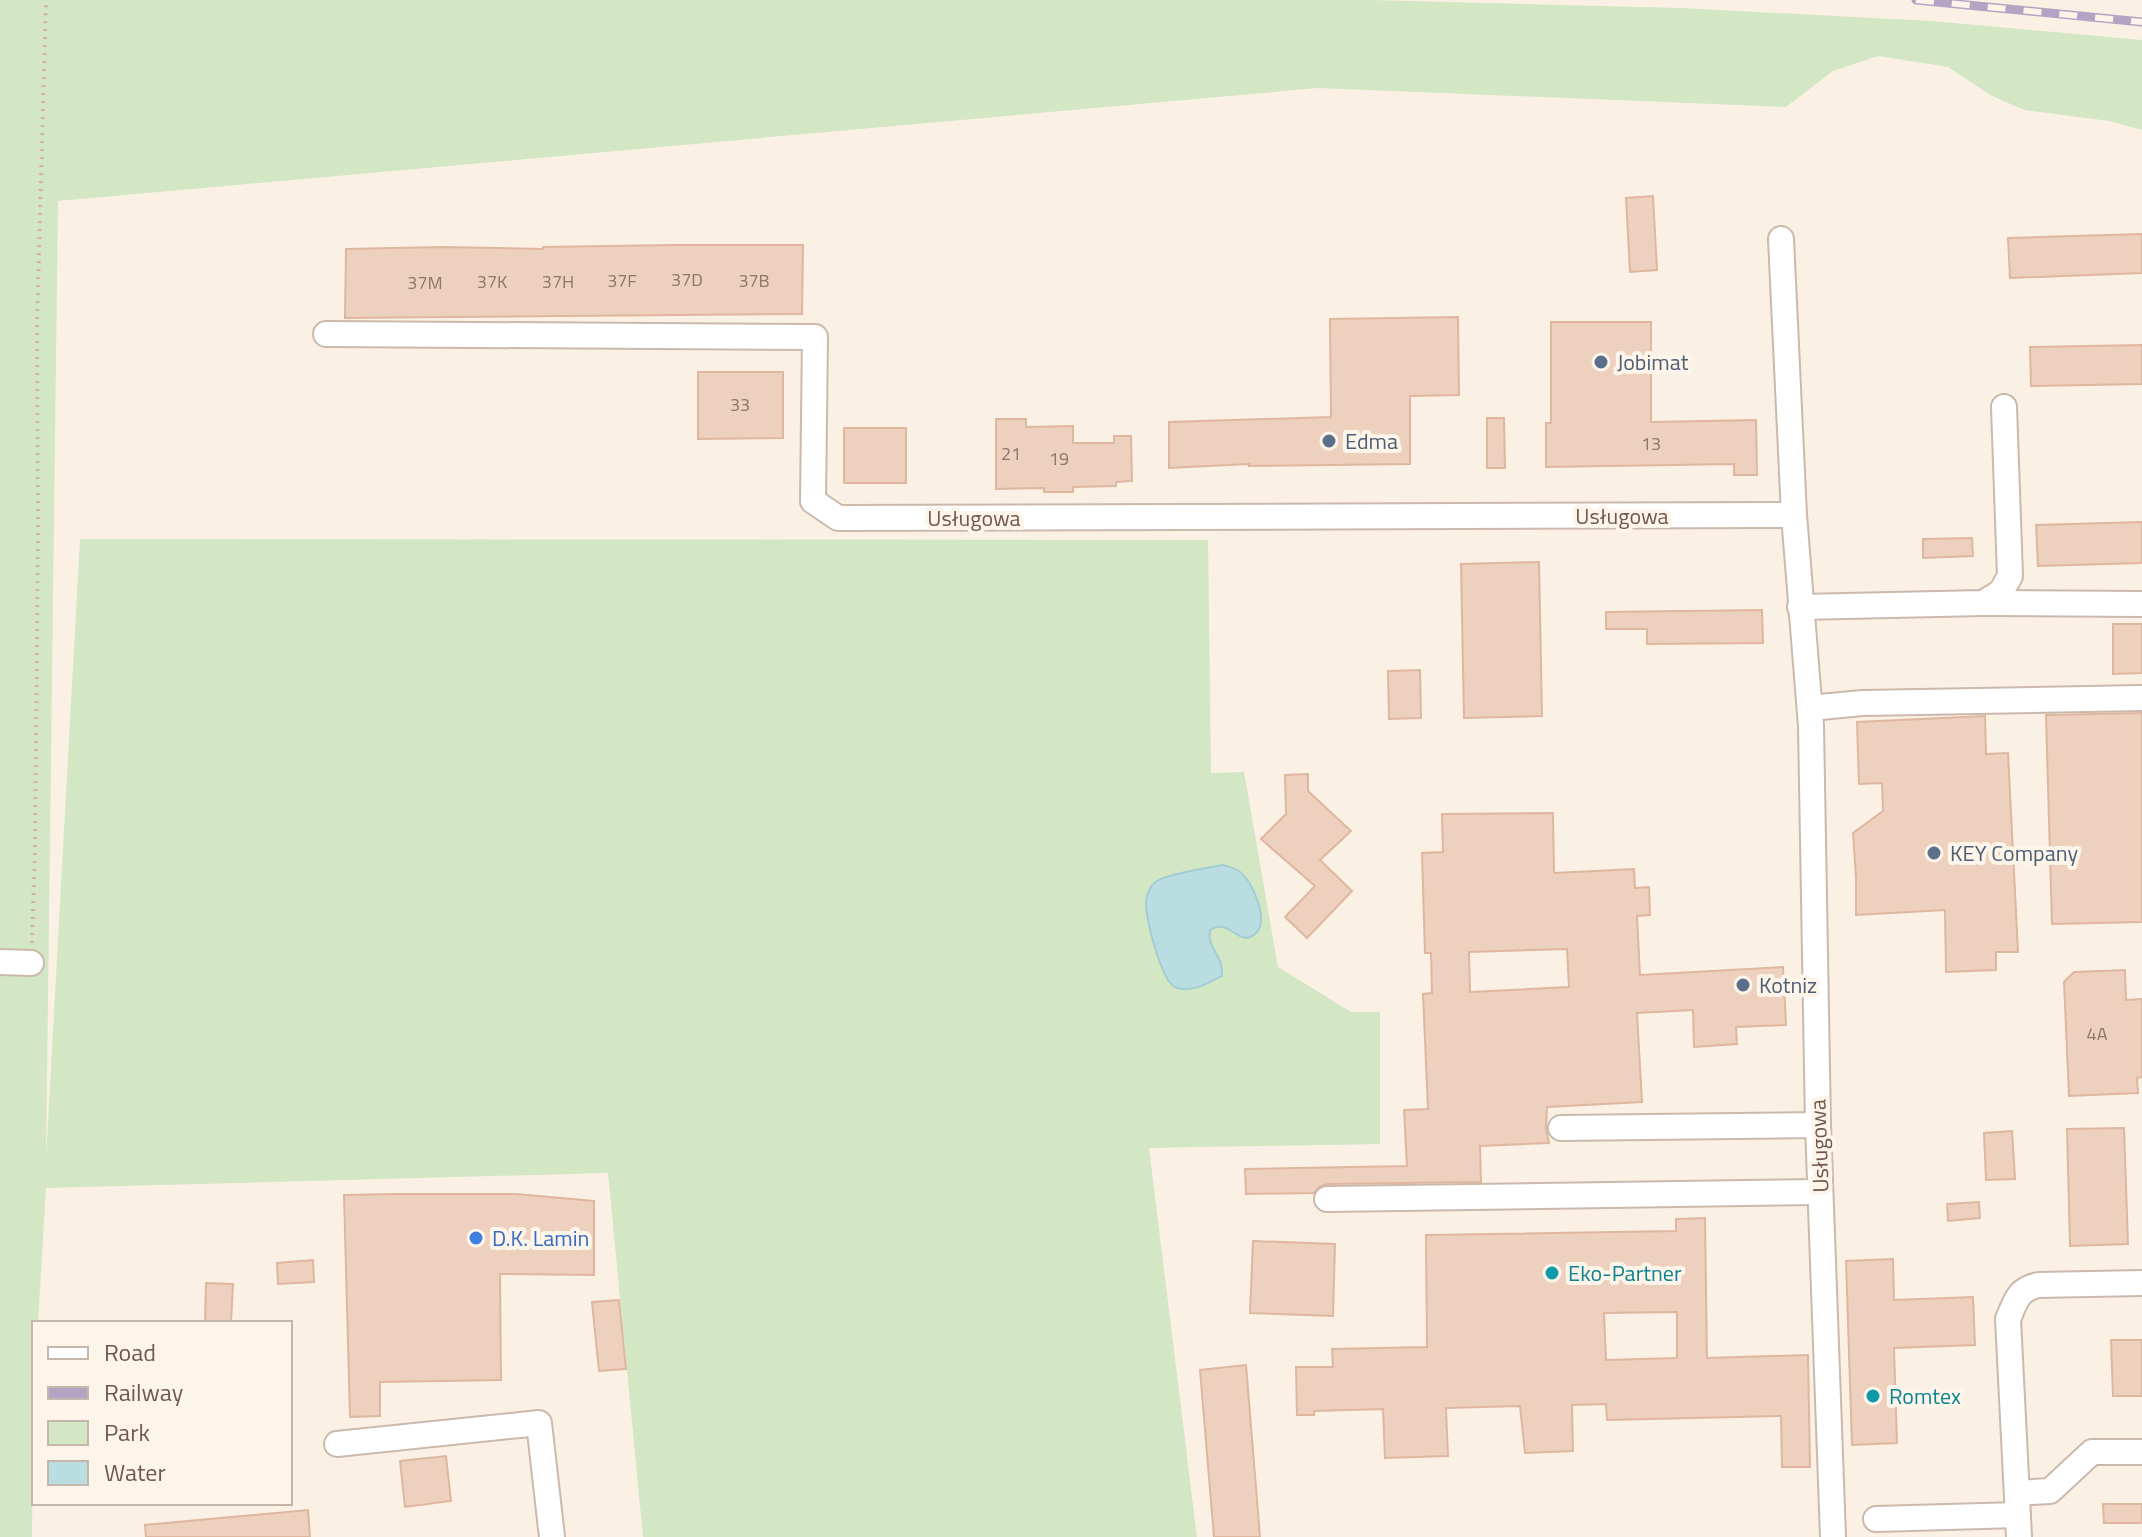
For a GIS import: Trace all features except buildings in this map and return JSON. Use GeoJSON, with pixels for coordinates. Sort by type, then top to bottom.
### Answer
{"type":"FeatureCollection","features":[{"type":"Feature","properties":{"kind":"street","name":"Usługowa"},"geometry":{"type":"LineString","coordinates":[[1781,239],[1794,515],[1810,708],[1818,1125],[1833,1537]]}},
{"type":"Feature","properties":{"kind":"street","name":"Usługowa"},"geometry":{"type":"LineString","coordinates":[[326,334],[815,337],[813,501],[838,518],[1794,515]]}},
{"type":"Feature","properties":{"kind":"street"},"geometry":{"type":"LineString","coordinates":[[1983,603],[2001,592],[2010,576],[2004,407]]}},
{"type":"Feature","properties":{"kind":"street"},"geometry":{"type":"LineString","coordinates":[[1800,607],[2142,604]]}},
{"type":"Feature","properties":{"kind":"street"},"geometry":{"type":"LineString","coordinates":[[1810,708],[1862,703],[2142,698]]}},
{"type":"Feature","properties":{"kind":"street"},"geometry":{"type":"LineString","coordinates":[[0,962],[31,963]]}},
{"type":"Feature","properties":{"kind":"street"},"geometry":{"type":"LineString","coordinates":[[1561,1128],[1818,1125]]}},
{"type":"Feature","properties":{"kind":"street"},"geometry":{"type":"LineString","coordinates":[[1327,1199],[1820,1192]]}},
{"type":"Feature","properties":{"kind":"street"},"geometry":{"type":"LineString","coordinates":[[2018,1515],[2008,1319],[2017,1297],[2025,1288],[2038,1285],[2142,1283]]}},
{"type":"Feature","properties":{"kind":"street"},"geometry":{"type":"LineString","coordinates":[[337,1444],[539,1423],[552,1537]]}},
{"type":"Feature","properties":{"kind":"street"},"geometry":{"type":"LineString","coordinates":[[1876,1519],[2018,1515],[2050,1491],[2092,1452],[2142,1452]]}},
{"type":"Feature","properties":{"kind":"path"},"geometry":{"type":"LineString","coordinates":[[31,963],[38,562],[37,323],[46,1]]}},
{"type":"Feature","properties":{"kind":"green space"},"geometry":{"type":"Polygon","coordinates":[[[0,0],[1372,0],[1681,8],[1932,21],[2142,40],[2142,130],[2109,121],[2024,110],[1990,95],[1948,67],[1878,56],[1833,71],[1786,107],[1318,88],[58,201],[46,1159],[80,539],[1208,540],[1211,773],[1244,772],[1278,967],[1351,1012],[1380,1012],[1380,1144],[1149,1148],[1197,1537],[643,1537],[608,1173],[46,1188],[38,1321],[32,1321],[32,1537],[0,1537],[0,0]]]}},
{"type":"Feature","properties":{"kind":"water"},"geometry":{"type":"Polygon","coordinates":[[[1223,865],[1238,871],[1250,884],[1260,911],[1259,928],[1249,937],[1223,927],[1210,930],[1210,942],[1220,962],[1222,976],[1193,988],[1175,987],[1164,973],[1155,948],[1146,910],[1148,893],[1152,885],[1162,879],[1223,865]]]}},
{"type":"Feature","properties":{"kind":"railway"},"geometry":{"type":"LineString","coordinates":[[1916,0],[2142,22]]}},
{"type":"Feature","properties":{"kind":"place","name":"Jobimat"},"geometry":{"type":"Point","coordinates":[1601,362]}},
{"type":"Feature","properties":{"kind":"place","name":"Edma"},"geometry":{"type":"Point","coordinates":[1329,441]}},
{"type":"Feature","properties":{"kind":"place","name":"KEY Company"},"geometry":{"type":"Point","coordinates":[1934,853]}},
{"type":"Feature","properties":{"kind":"place","name":"Kotniz"},"geometry":{"type":"Point","coordinates":[1743,985]}},
{"type":"Feature","properties":{"kind":"place","name":"D.K. Lamin"},"geometry":{"type":"Point","coordinates":[476,1238]}},
{"type":"Feature","properties":{"kind":"place","name":"Eko-Partner"},"geometry":{"type":"Point","coordinates":[1552,1273]}},
{"type":"Feature","properties":{"kind":"place","name":"Romtex"},"geometry":{"type":"Point","coordinates":[1873,1396]}}]}
